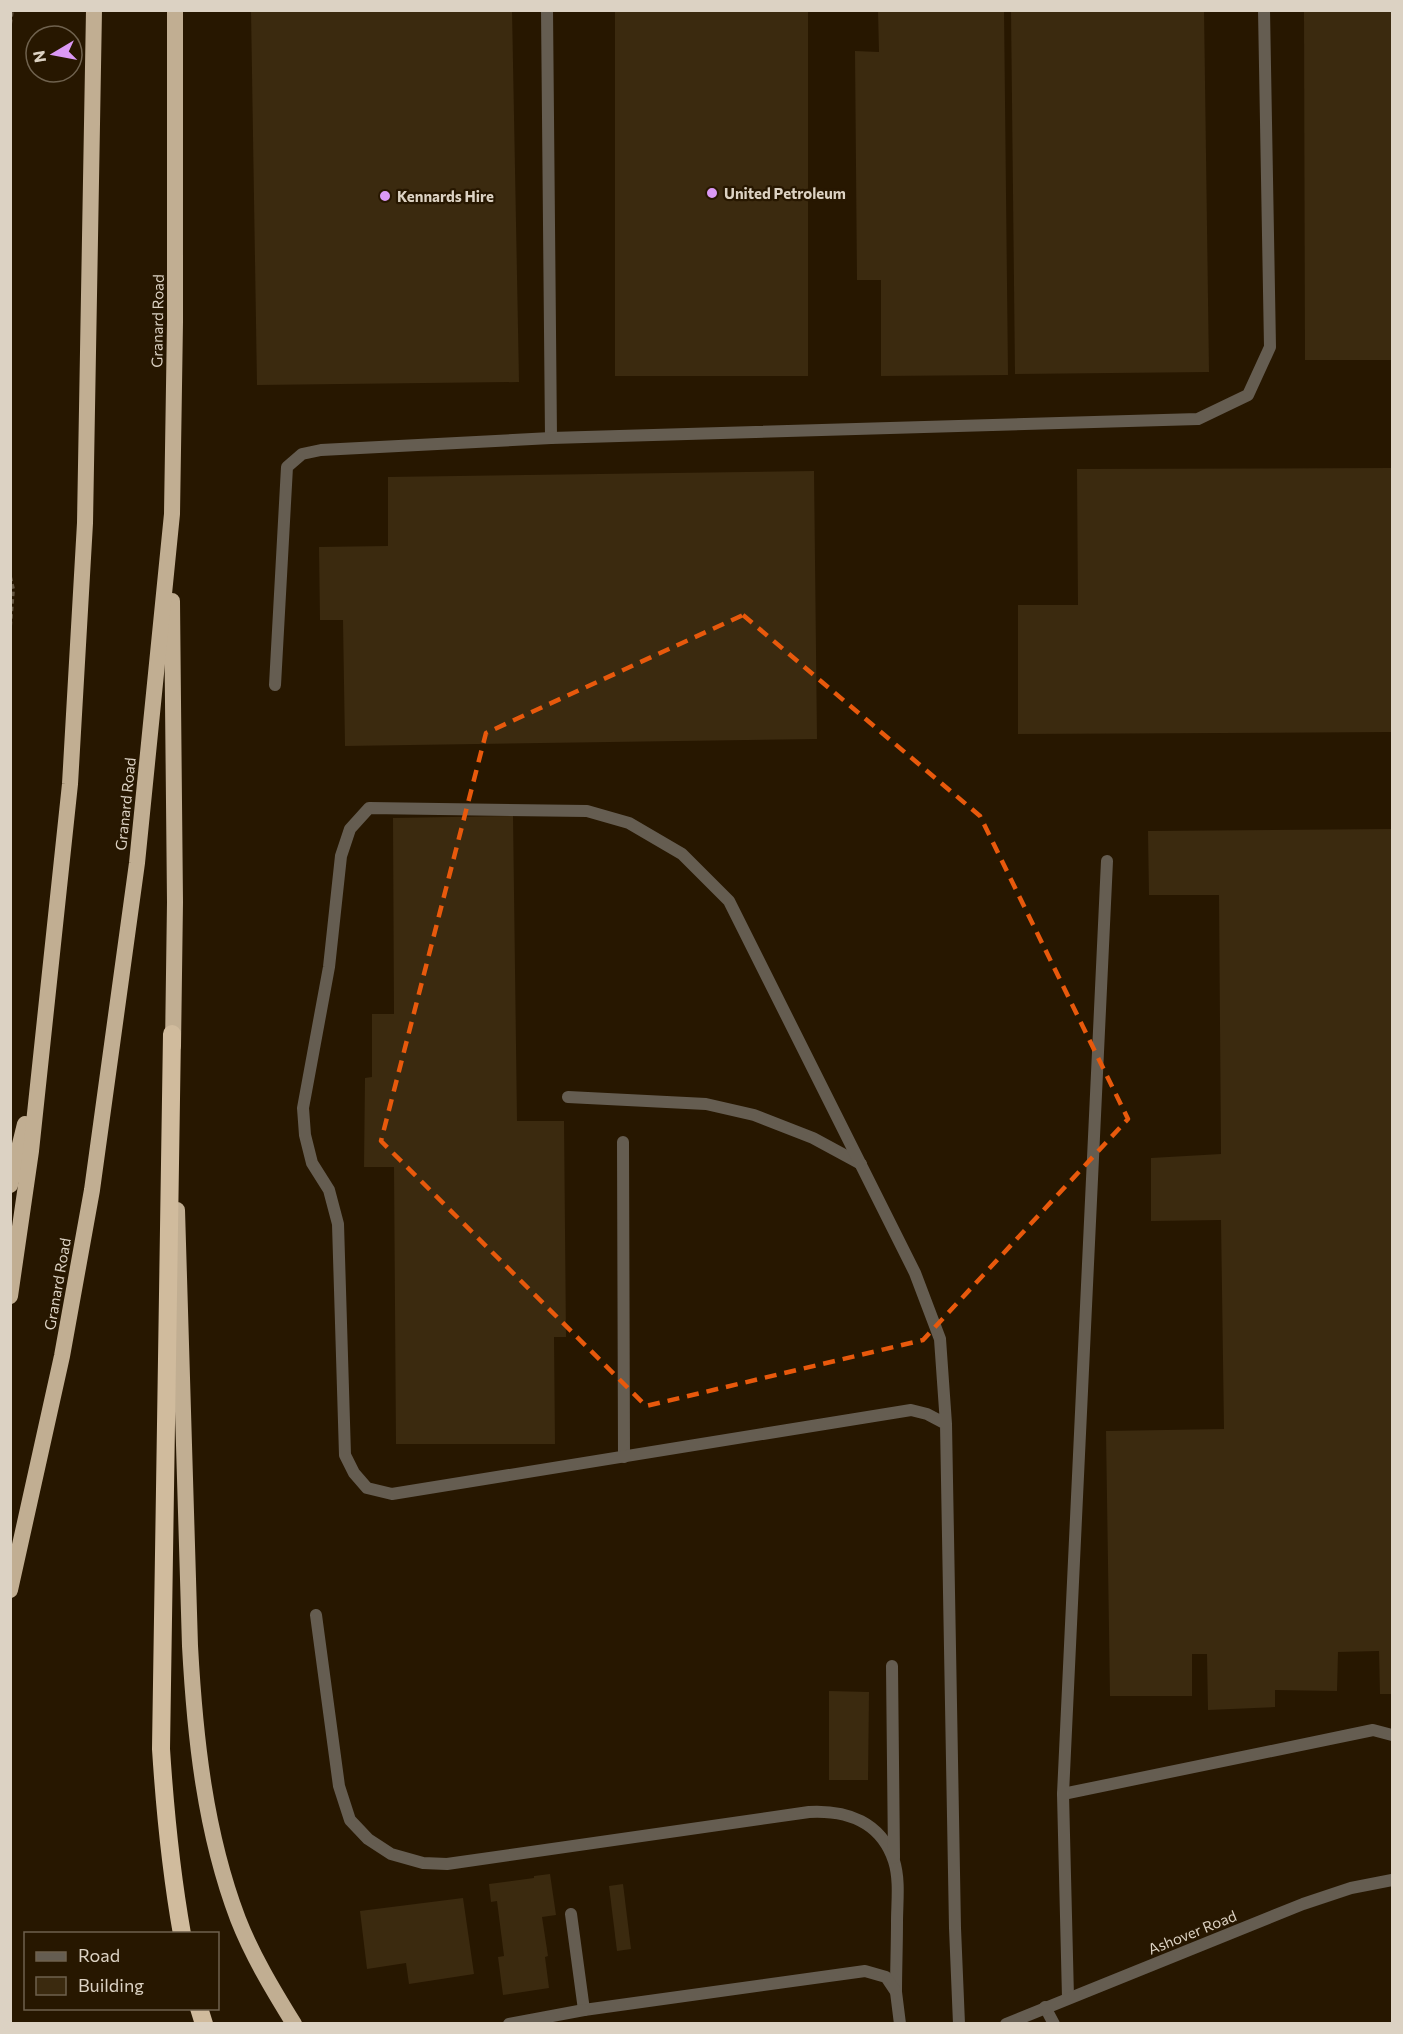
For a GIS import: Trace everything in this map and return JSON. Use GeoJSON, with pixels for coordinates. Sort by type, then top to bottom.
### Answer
{"type":"FeatureCollection","features":[{"type":"Feature","properties":{"kind":"highway"},"geometry":{"type":"LineString","coordinates":[[10,1296],[30,1162],[70,784],[85,523],[94,10]]}},
{"type":"Feature","properties":{"kind":"highway","name":"Granard Road"},"geometry":{"type":"LineString","coordinates":[[10,1590],[62,1356],[92,1190],[137,863],[171,514],[175,322],[176,10]]}},
{"type":"Feature","properties":{"kind":"highway"},"geometry":{"type":"LineString","coordinates":[[171,514],[175,902],[161,1749],[165,1814],[182,1932]]}},
{"type":"Feature","properties":{"kind":"highway"},"geometry":{"type":"LineString","coordinates":[[172,1034],[190,1646],[197,1740],[213,1838],[238,1920],[256,1958],[294,2024]]}},
{"type":"Feature","properties":{"kind":"highway"},"geometry":{"type":"LineString","coordinates":[[10,1185],[41,1059]]}},
{"type":"Feature","properties":{"kind":"street"},"geometry":{"type":"LineString","coordinates":[[547,10],[551,438]]}},
{"type":"Feature","properties":{"kind":"street"},"geometry":{"type":"LineString","coordinates":[[275,685],[287,467],[302,454],[321,450],[551,438],[1198,419],[1248,394],[1270,347],[1264,10]]}},
{"type":"Feature","properties":{"kind":"street"},"geometry":{"type":"LineString","coordinates":[[946,1424],[927,1414],[911,1410],[392,1494],[367,1488],[354,1473],[345,1455],[338,1224],[329,1190],[312,1163],[305,1136],[303,1108],[329,967],[341,856],[350,829],[369,808],[587,811],[629,823],[682,854],[729,901],[915,1273],[940,1339],[946,1424],[959,2024]]}},
{"type":"Feature","properties":{"kind":"street"},"geometry":{"type":"LineString","coordinates":[[1068,1998],[1063,1794],[1107,861]]}},
{"type":"Feature","properties":{"kind":"street"},"geometry":{"type":"LineString","coordinates":[[568,1097],[706,1104],[725,1108],[754,1115],[813,1138],[861,1164]]}},
{"type":"Feature","properties":{"kind":"street"},"geometry":{"type":"LineString","coordinates":[[624,1142],[624,1457]]}},
{"type":"Feature","properties":{"kind":"street"},"geometry":{"type":"LineString","coordinates":[[316,1615],[339,1786],[350,1820],[368,1839],[391,1854],[423,1863],[447,1864],[828,1811],[862,1820],[882,1838],[894,1862]]}},
{"type":"Feature","properties":{"kind":"street"},"geometry":{"type":"LineString","coordinates":[[892,1666],[894,1862],[898,1891],[896,1992],[900,2024]]}},
{"type":"Feature","properties":{"kind":"street"},"geometry":{"type":"LineString","coordinates":[[1063,1794],[1373,1730],[1392,1736]]}},
{"type":"Feature","properties":{"kind":"street","name":"Ashover Road"},"geometry":{"type":"LineString","coordinates":[[1006,2024],[1303,1904],[1351,1888],[1392,1880]]}},
{"type":"Feature","properties":{"kind":"street"},"geometry":{"type":"LineString","coordinates":[[571,1914],[584,2010]]}},
{"type":"Feature","properties":{"kind":"street"},"geometry":{"type":"LineString","coordinates":[[509,2024],[584,2010],[865,1971],[886,1977],[896,1992]]}},
{"type":"Feature","properties":{"kind":"street"},"geometry":{"type":"LineString","coordinates":[[1045,2007],[1054,2024]]}},
{"type":"Feature","properties":{"kind":"path"},"geometry":{"type":"LineString","coordinates":[[10,24],[12,10]]}},
{"type":"Feature","properties":{"kind":"path"},"geometry":{"type":"LineString","coordinates":[[10,577],[13,589],[10,626]]}},
{"type":"Feature","properties":{"kind":"highlighted area"},"geometry":{"type":"Polygon","coordinates":[[[743,615],[980,816],[1128,1119],[923,1340],[646,1406],[381,1141],[486,733],[743,615]]]}},
{"type":"Feature","properties":{"kind":"building","name":"Kennards Hire"},"geometry":{"type":"Polygon","coordinates":[[[251,10],[512,10],[519,382],[257,385],[251,10]]]}},
{"type":"Feature","properties":{"kind":"building","name":"United Petroleum"},"geometry":{"type":"Polygon","coordinates":[[[615,10],[808,10],[808,376],[615,376],[615,10]]]}},
{"type":"Feature","properties":{"kind":"building"},"geometry":{"type":"Polygon","coordinates":[[[878,10],[1004,10],[1008,375],[881,376],[881,280],[857,280],[855,51],[879,52],[878,10]]]}},
{"type":"Feature","properties":{"kind":"building"},"geometry":{"type":"Polygon","coordinates":[[[1011,10],[1204,10],[1209,372],[1015,374],[1011,10]]]}},
{"type":"Feature","properties":{"kind":"building"},"geometry":{"type":"Polygon","coordinates":[[[1304,10],[1392,10],[1392,360],[1305,360],[1304,10]]]}},
{"type":"Feature","properties":{"kind":"building"},"geometry":{"type":"Polygon","coordinates":[[[1392,468],[1392,732],[1018,734],[1018,605],[1078,605],[1077,469],[1392,468]]]}},
{"type":"Feature","properties":{"kind":"building"},"geometry":{"type":"Polygon","coordinates":[[[814,471],[817,739],[345,746],[343,620],[320,620],[319,547],[388,546],[388,477],[814,471]]]}},
{"type":"Feature","properties":{"kind":"building"},"geometry":{"type":"Polygon","coordinates":[[[513,816],[517,1121],[564,1121],[566,1337],[554,1337],[555,1444],[396,1444],[394,1167],[364,1167],[365,1078],[372,1077],[372,1014],[394,1014],[393,818],[513,816]]]}},
{"type":"Feature","properties":{"kind":"building"},"geometry":{"type":"Polygon","coordinates":[[[1392,829],[1392,1694],[1380,1694],[1379,1651],[1338,1652],[1337,1691],[1275,1690],[1275,1707],[1208,1710],[1207,1654],[1192,1654],[1192,1696],[1110,1696],[1106,1431],[1224,1429],[1221,1220],[1151,1221],[1151,1158],[1221,1154],[1219,895],[1149,895],[1148,831],[1392,829]]]}},
{"type":"Feature","properties":{"kind":"building"},"geometry":{"type":"Polygon","coordinates":[[[829,1691],[869,1692],[868,1780],[829,1780],[829,1691]]]}},
{"type":"Feature","properties":{"kind":"building"},"geometry":{"type":"Polygon","coordinates":[[[550,1874],[556,1915],[542,1917],[548,1956],[545,1957],[549,1988],[503,1995],[498,1957],[504,1956],[497,1901],[491,1902],[489,1884],[550,1874]]]}},
{"type":"Feature","properties":{"kind":"building"},"geometry":{"type":"Polygon","coordinates":[[[623,1884],[631,1949],[617,1951],[609,1886],[623,1884]]]}},
{"type":"Feature","properties":{"kind":"building"},"geometry":{"type":"Polygon","coordinates":[[[463,1898],[474,1974],[409,1984],[406,1963],[367,1969],[360,1911],[463,1898]]]}},
{"type":"Feature","properties":{"kind":"place","name":"United Petroleum"},"geometry":{"type":"Point","coordinates":[712,193]}},
{"type":"Feature","properties":{"kind":"place","name":"Kennards Hire"},"geometry":{"type":"Point","coordinates":[385,196]}}]}
